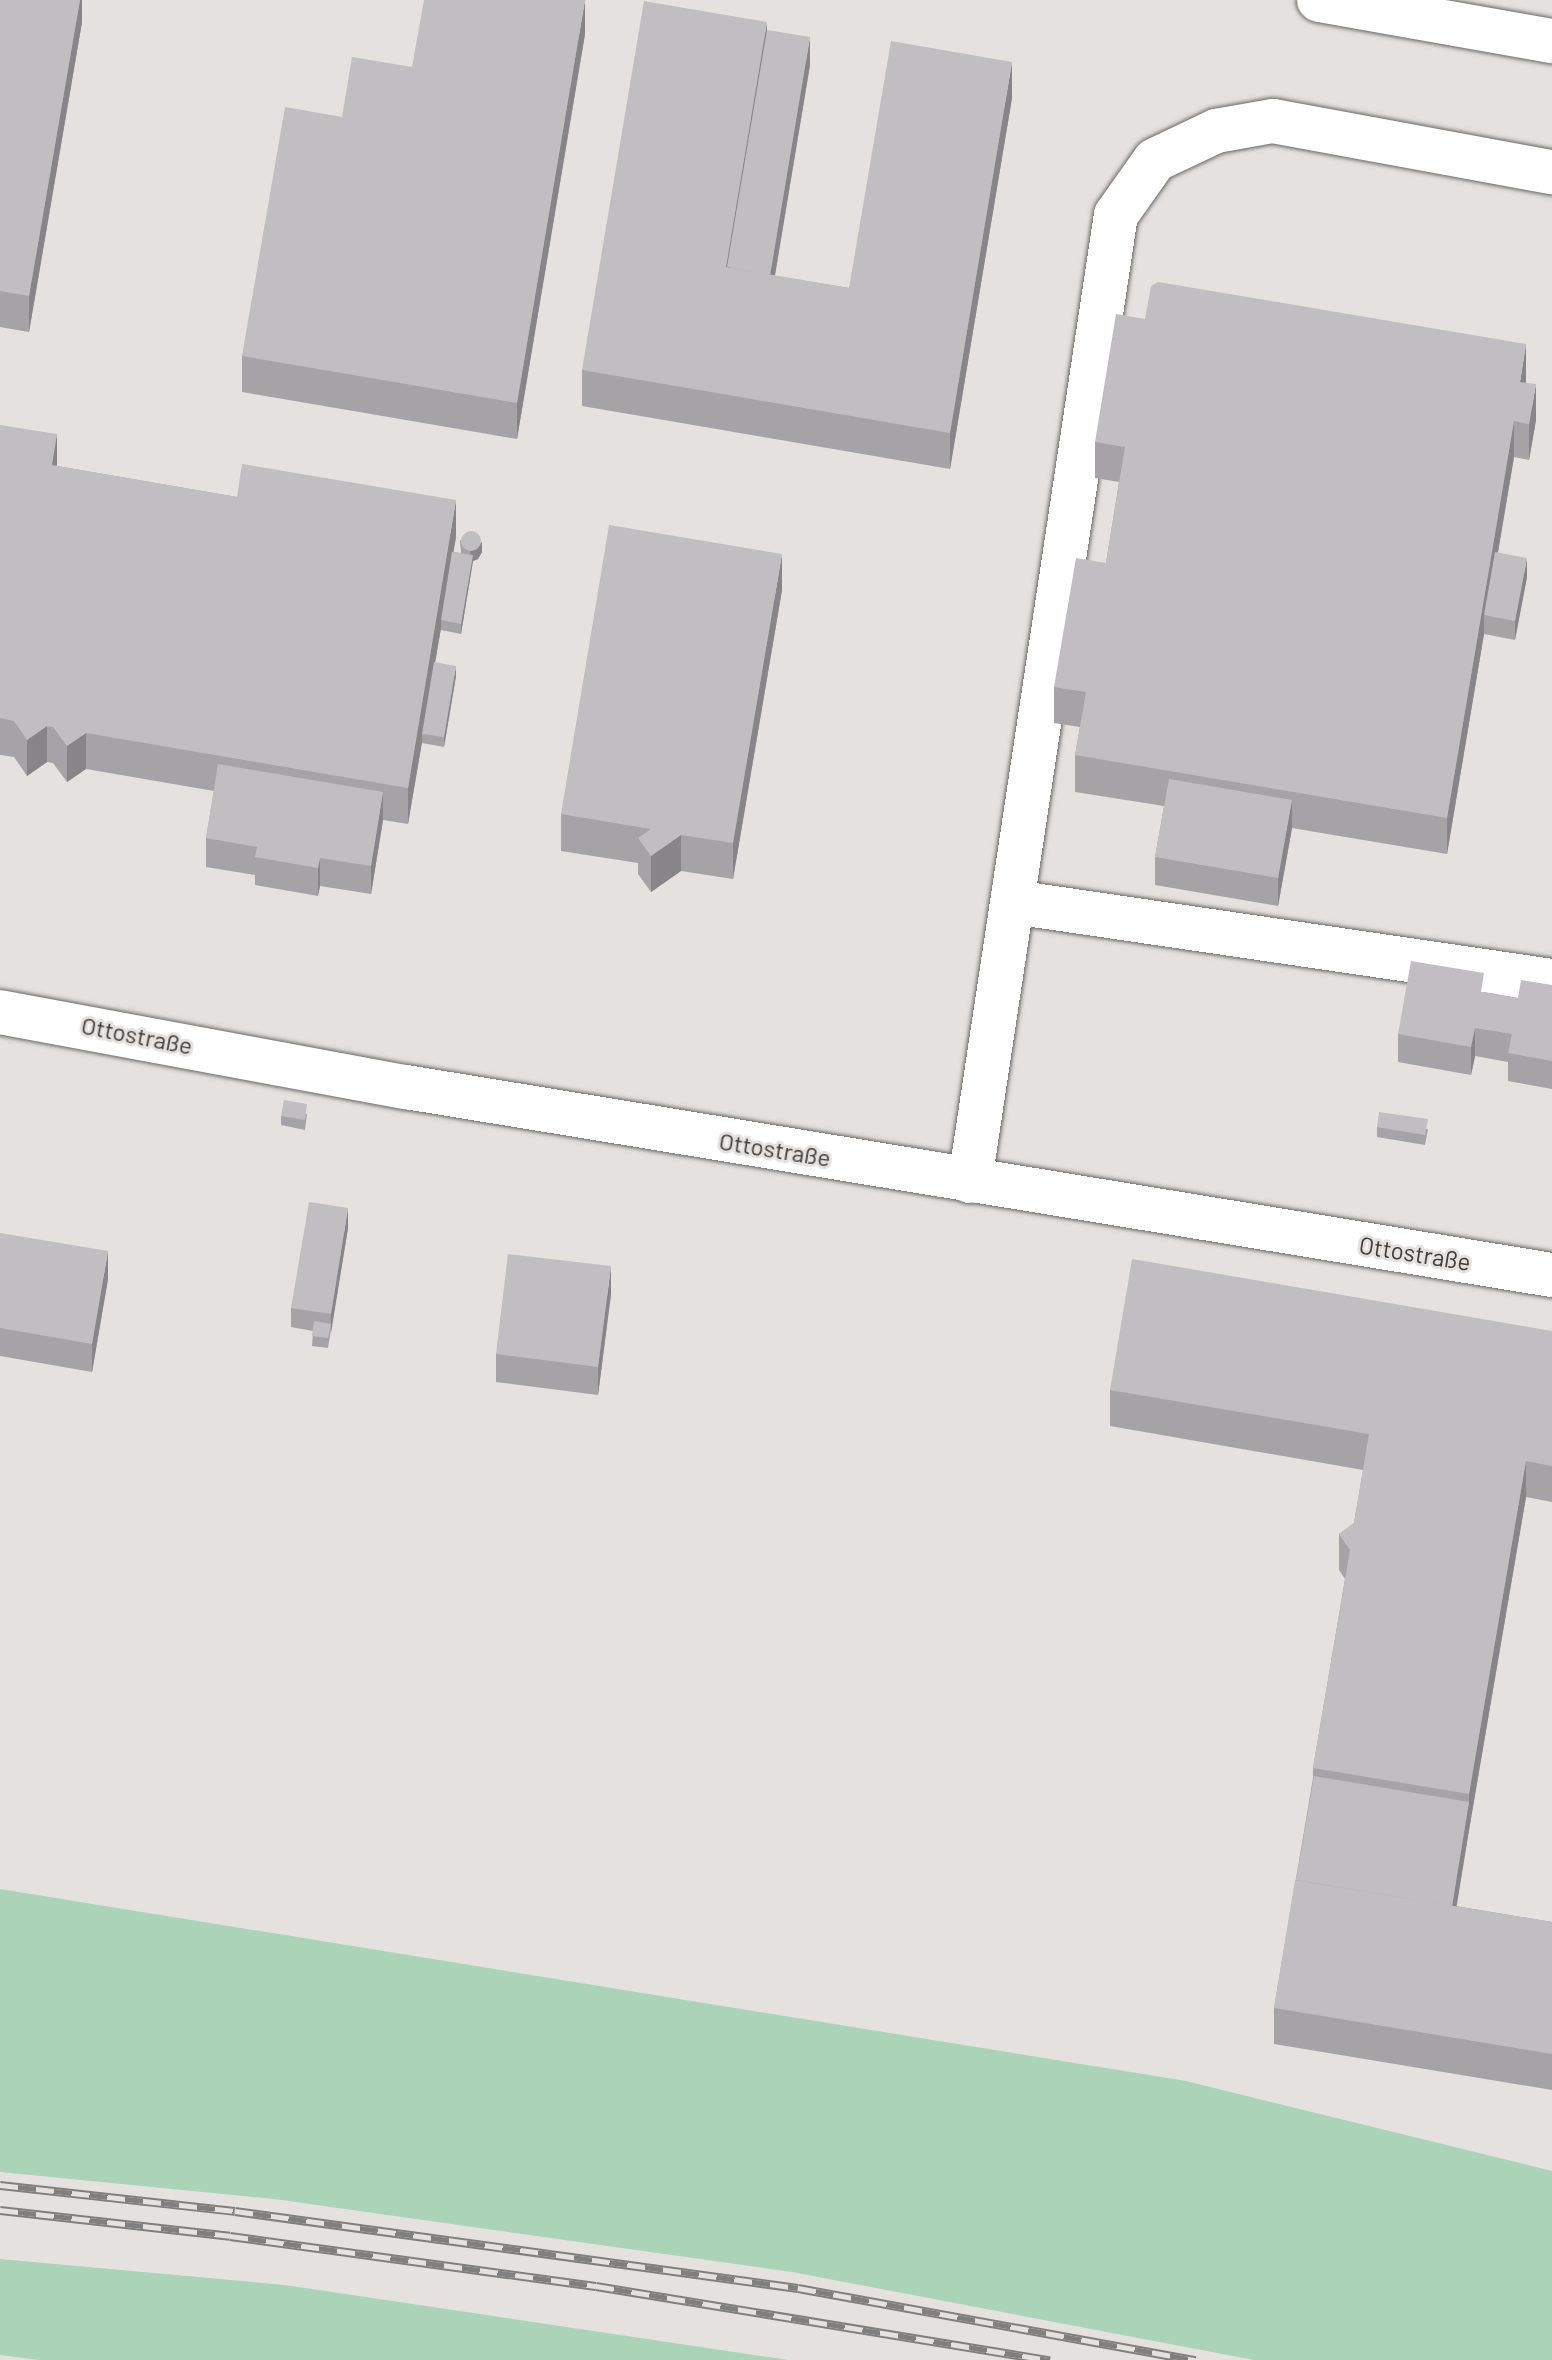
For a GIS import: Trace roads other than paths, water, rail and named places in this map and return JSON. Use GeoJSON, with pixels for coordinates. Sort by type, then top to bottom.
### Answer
{"type":"FeatureCollection","features":[{"type":"Feature","properties":{"kind":"street"},"geometry":{"type":"LineString","coordinates":[[1319,0],[1552,41]]}},
{"type":"Feature","properties":{"kind":"street"},"geometry":{"type":"LineString","coordinates":[[970,1181],[1116,215],[1155,160],[1216,131],[1273,121],[1552,172]]}},
{"type":"Feature","properties":{"kind":"street"},"geometry":{"type":"LineString","coordinates":[[1013,902],[1552,981]]}},
{"type":"Feature","properties":{"kind":"street","name":"Ottostraße"},"geometry":{"type":"LineString","coordinates":[[0,1012],[406,1087],[1552,1275]]}},
{"type":"Feature","properties":{"kind":"railway"},"geometry":{"type":"LineString","coordinates":[[0,2185],[235,2211],[798,2288],[1196,2360]]}},
{"type":"Feature","properties":{"kind":"railway"},"geometry":{"type":"LineString","coordinates":[[0,2210],[230,2236],[596,2286],[1050,2360]]}}]}
